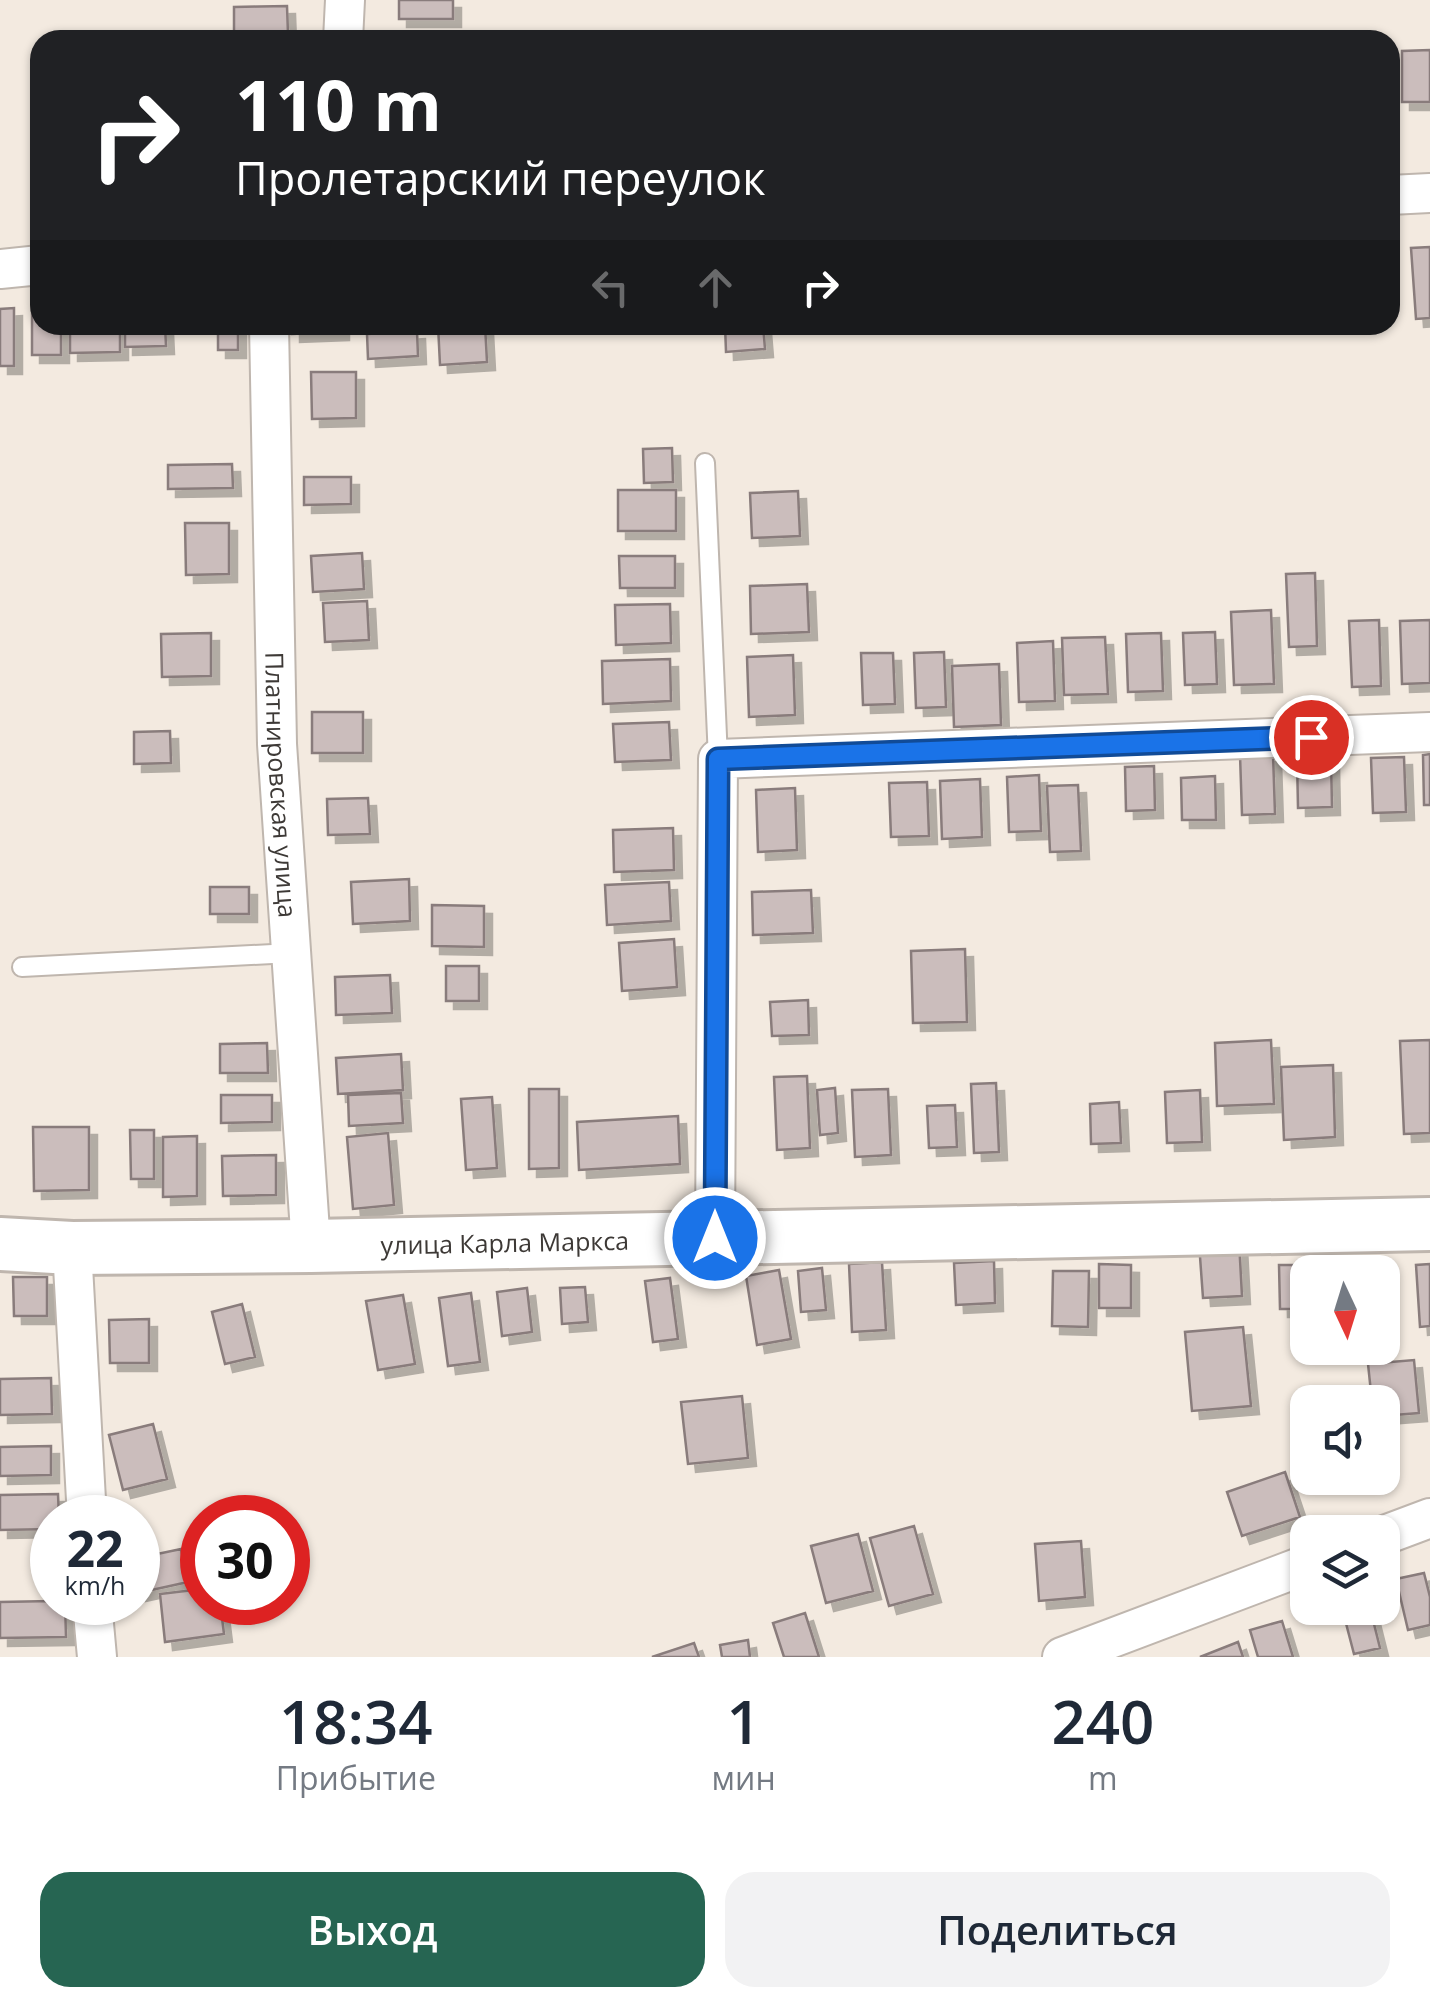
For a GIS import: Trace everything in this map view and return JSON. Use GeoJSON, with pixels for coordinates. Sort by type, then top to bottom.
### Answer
{"type":"FeatureCollection","features":[{"type":"Feature","properties":{"kind":"main road","name":"улица Карла Маркса"},"geometry":{"type":"LineString","coordinates":[[0,1244],[72,1248],[311,1246],[1430,1224]]}},
{"type":"Feature","properties":{"kind":"street"},"geometry":{"type":"LineString","coordinates":[[343,30],[344,0]]}},
{"type":"Feature","properties":{"kind":"street"},"geometry":{"type":"LineString","coordinates":[[1400,194],[1430,193]]}},
{"type":"Feature","properties":{"kind":"street"},"geometry":{"type":"LineString","coordinates":[[0,269],[30,266]]}},
{"type":"Feature","properties":{"kind":"street","name":"Платнировская улица"},"geometry":{"type":"LineString","coordinates":[[269,335],[277,744],[311,1246]]}},
{"type":"Feature","properties":{"kind":"street"},"geometry":{"type":"LineString","coordinates":[[715,1238],[718,759],[1430,732]]}},
{"type":"Feature","properties":{"kind":"street"},"geometry":{"type":"LineString","coordinates":[[72,1248],[86,1495]]}},
{"type":"Feature","properties":{"kind":"street"},"geometry":{"type":"LineString","coordinates":[[1400,1529],[1430,1518]]}},
{"type":"Feature","properties":{"kind":"street"},"geometry":{"type":"LineString","coordinates":[[1062,1657],[1290,1571]]}},
{"type":"Feature","properties":{"kind":"street"},"geometry":{"type":"LineString","coordinates":[[94,1625],[97,1657]]}},
{"type":"Feature","properties":{"kind":"lane"},"geometry":{"type":"LineString","coordinates":[[706,463],[718,759]]}},
{"type":"Feature","properties":{"kind":"lane"},"geometry":{"type":"LineString","coordinates":[[22,967],[291,952]]}},
{"type":"Feature","properties":{"kind":"building"},"geometry":{"type":"Polygon","coordinates":[[[399,0],[453,0],[453,19],[399,19],[399,0]]]}},
{"type":"Feature","properties":{"kind":"building"},"geometry":{"type":"Polygon","coordinates":[[[287,6],[288,30],[234,30],[234,7],[287,6]]]}},
{"type":"Feature","properties":{"kind":"building"},"geometry":{"type":"Polygon","coordinates":[[[1430,50],[1430,102],[1402,102],[1402,51],[1430,50]]]}},
{"type":"Feature","properties":{"kind":"building"},"geometry":{"type":"Polygon","coordinates":[[[1430,247],[1430,318],[1416,319],[1411,248],[1430,247]]]}},
{"type":"Feature","properties":{"kind":"building"},"geometry":{"type":"Polygon","coordinates":[[[14,308],[14,366],[0,366],[0,309],[14,308]]]}},
{"type":"Feature","properties":{"kind":"building"},"geometry":{"type":"Polygon","coordinates":[[[32,335],[61,335],[61,355],[32,355],[32,335]]]}},
{"type":"Feature","properties":{"kind":"building"},"geometry":{"type":"Polygon","coordinates":[[[70,335],[120,335],[120,352],[70,353],[70,335]]]}},
{"type":"Feature","properties":{"kind":"building"},"geometry":{"type":"Polygon","coordinates":[[[125,335],[165,335],[166,346],[125,347],[125,335]]]}},
{"type":"Feature","properties":{"kind":"building"},"geometry":{"type":"Polygon","coordinates":[[[218,335],[238,335],[238,350],[218,350],[218,335]]]}},
{"type":"Feature","properties":{"kind":"building"},"geometry":{"type":"Polygon","coordinates":[[[367,335],[417,335],[418,356],[368,359],[367,335]]]}},
{"type":"Feature","properties":{"kind":"building"},"geometry":{"type":"Polygon","coordinates":[[[438,335],[486,335],[487,362],[440,365],[438,335]]]}},
{"type":"Feature","properties":{"kind":"building"},"geometry":{"type":"Polygon","coordinates":[[[725,335],[764,335],[765,349],[726,352],[725,335]]]}},
{"type":"Feature","properties":{"kind":"building"},"geometry":{"type":"Polygon","coordinates":[[[311,372],[356,372],[356,418],[312,419],[311,372]]]}},
{"type":"Feature","properties":{"kind":"building"},"geometry":{"type":"Polygon","coordinates":[[[672,448],[673,482],[644,483],[643,449],[672,448]]]}},
{"type":"Feature","properties":{"kind":"building"},"geometry":{"type":"Polygon","coordinates":[[[232,464],[233,488],[168,489],[168,465],[232,464]]]}},
{"type":"Feature","properties":{"kind":"building"},"geometry":{"type":"Polygon","coordinates":[[[304,477],[351,477],[351,504],[304,505],[304,477]]]}},
{"type":"Feature","properties":{"kind":"building"},"geometry":{"type":"Polygon","coordinates":[[[618,490],[676,490],[676,531],[618,531],[618,490]]]}},
{"type":"Feature","properties":{"kind":"building"},"geometry":{"type":"Polygon","coordinates":[[[798,491],[800,536],[752,538],[750,493],[798,491]]]}},
{"type":"Feature","properties":{"kind":"building"},"geometry":{"type":"Polygon","coordinates":[[[185,523],[229,523],[229,574],[186,575],[185,523]]]}},
{"type":"Feature","properties":{"kind":"building"},"geometry":{"type":"Polygon","coordinates":[[[362,553],[364,589],[313,592],[311,556],[362,553]]]}},
{"type":"Feature","properties":{"kind":"building"},"geometry":{"type":"Polygon","coordinates":[[[619,556],[675,556],[675,588],[620,588],[619,556]]]}},
{"type":"Feature","properties":{"kind":"building"},"geometry":{"type":"Polygon","coordinates":[[[1315,573],[1317,646],[1289,647],[1286,574],[1315,573]]]}},
{"type":"Feature","properties":{"kind":"building"},"geometry":{"type":"Polygon","coordinates":[[[807,584],[809,632],[751,634],[750,586],[807,584]]]}},
{"type":"Feature","properties":{"kind":"building"},"geometry":{"type":"Polygon","coordinates":[[[367,601],[369,640],[325,642],[323,603],[367,601]]]}},
{"type":"Feature","properties":{"kind":"building"},"geometry":{"type":"Polygon","coordinates":[[[670,604],[671,643],[616,645],[615,605],[670,604]]]}},
{"type":"Feature","properties":{"kind":"building"},"geometry":{"type":"Polygon","coordinates":[[[1271,610],[1274,684],[1234,685],[1231,612],[1271,610]]]}},
{"type":"Feature","properties":{"kind":"building"},"geometry":{"type":"Polygon","coordinates":[[[1379,620],[1381,686],[1352,687],[1349,621],[1379,620]]]}},
{"type":"Feature","properties":{"kind":"building"},"geometry":{"type":"Polygon","coordinates":[[[1430,620],[1430,683],[1402,684],[1400,621],[1430,620]]]}},
{"type":"Feature","properties":{"kind":"building"},"geometry":{"type":"Polygon","coordinates":[[[1215,632],[1217,684],[1185,685],[1183,633],[1215,632]]]}},
{"type":"Feature","properties":{"kind":"building"},"geometry":{"type":"Polygon","coordinates":[[[211,633],[211,676],[162,677],[161,634],[211,633]]]}},
{"type":"Feature","properties":{"kind":"building"},"geometry":{"type":"Polygon","coordinates":[[[1161,633],[1163,691],[1128,692],[1126,634],[1161,633]]]}},
{"type":"Feature","properties":{"kind":"building"},"geometry":{"type":"Polygon","coordinates":[[[1105,637],[1108,694],[1064,695],[1062,638],[1105,637]]]}},
{"type":"Feature","properties":{"kind":"building"},"geometry":{"type":"Polygon","coordinates":[[[1053,641],[1055,701],[1019,702],[1017,643],[1053,641]]]}},
{"type":"Feature","properties":{"kind":"building"},"geometry":{"type":"Polygon","coordinates":[[[944,652],[946,707],[916,708],[914,653],[944,652]]]}},
{"type":"Feature","properties":{"kind":"building"},"geometry":{"type":"Polygon","coordinates":[[[861,653],[893,653],[895,704],[863,705],[861,653]]]}},
{"type":"Feature","properties":{"kind":"building"},"geometry":{"type":"Polygon","coordinates":[[[793,655],[795,715],[749,717],[747,657],[793,655]]]}},
{"type":"Feature","properties":{"kind":"building"},"geometry":{"type":"Polygon","coordinates":[[[670,659],[671,701],[603,704],[602,661],[670,659]]]}},
{"type":"Feature","properties":{"kind":"building"},"geometry":{"type":"Polygon","coordinates":[[[999,664],[1001,725],[954,727],[952,666],[999,664]]]}},
{"type":"Feature","properties":{"kind":"building"},"geometry":{"type":"Polygon","coordinates":[[[312,712],[363,712],[363,753],[312,753],[312,712]]]}},
{"type":"Feature","properties":{"kind":"building"},"geometry":{"type":"Polygon","coordinates":[[[669,722],[671,760],[615,762],[613,724],[669,722]]]}},
{"type":"Feature","properties":{"kind":"building"},"geometry":{"type":"Polygon","coordinates":[[[170,731],[171,763],[134,764],[134,732],[170,731]]]}},
{"type":"Feature","properties":{"kind":"building"},"geometry":{"type":"Polygon","coordinates":[[[1273,754],[1275,814],[1242,815],[1240,755],[1273,754]]]}},
{"type":"Feature","properties":{"kind":"building"},"geometry":{"type":"Polygon","coordinates":[[[1430,754],[1430,805],[1424,805],[1423,755],[1430,754]]]}},
{"type":"Feature","properties":{"kind":"building"},"geometry":{"type":"Polygon","coordinates":[[[1404,757],[1406,812],[1373,813],[1371,758],[1404,757]]]}},
{"type":"Feature","properties":{"kind":"building"},"geometry":{"type":"Polygon","coordinates":[[[1331,758],[1332,807],[1298,808],[1297,759],[1331,758]]]}},
{"type":"Feature","properties":{"kind":"building"},"geometry":{"type":"Polygon","coordinates":[[[1154,766],[1155,810],[1126,811],[1125,767],[1154,766]]]}},
{"type":"Feature","properties":{"kind":"building"},"geometry":{"type":"Polygon","coordinates":[[[1039,775],[1041,831],[1009,832],[1007,777],[1039,775]]]}},
{"type":"Feature","properties":{"kind":"building"},"geometry":{"type":"Polygon","coordinates":[[[1215,776],[1216,820],[1182,820],[1181,778],[1215,776]]]}},
{"type":"Feature","properties":{"kind":"building"},"geometry":{"type":"Polygon","coordinates":[[[980,779],[982,837],[942,839],[940,781],[980,779]]]}},
{"type":"Feature","properties":{"kind":"building"},"geometry":{"type":"Polygon","coordinates":[[[927,782],[929,836],[891,837],[889,783],[927,782]]]}},
{"type":"Feature","properties":{"kind":"building"},"geometry":{"type":"Polygon","coordinates":[[[1078,785],[1081,851],[1050,852],[1047,786],[1078,785]]]}},
{"type":"Feature","properties":{"kind":"building"},"geometry":{"type":"Polygon","coordinates":[[[795,788],[797,850],[758,852],[756,790],[795,788]]]}},
{"type":"Feature","properties":{"kind":"building"},"geometry":{"type":"Polygon","coordinates":[[[368,798],[370,834],[328,835],[327,799],[368,798]]]}},
{"type":"Feature","properties":{"kind":"building"},"geometry":{"type":"Polygon","coordinates":[[[673,828],[674,870],[614,872],[613,830],[673,828]]]}},
{"type":"Feature","properties":{"kind":"building"},"geometry":{"type":"Polygon","coordinates":[[[409,879],[410,921],[353,924],[351,882],[409,879]]]}},
{"type":"Feature","properties":{"kind":"building"},"geometry":{"type":"Polygon","coordinates":[[[669,882],[671,921],[607,925],[605,885],[669,882]]]}},
{"type":"Feature","properties":{"kind":"building"},"geometry":{"type":"Polygon","coordinates":[[[210,887],[249,887],[249,914],[210,914],[210,887]]]}},
{"type":"Feature","properties":{"kind":"building"},"geometry":{"type":"Polygon","coordinates":[[[811,890],[813,933],[753,935],[752,892],[811,890]]]}},
{"type":"Feature","properties":{"kind":"building"},"geometry":{"type":"Polygon","coordinates":[[[432,905],[484,906],[484,947],[432,946],[432,905]]]}},
{"type":"Feature","properties":{"kind":"building"},"geometry":{"type":"Polygon","coordinates":[[[674,939],[677,987],[622,991],[619,943],[674,939]]]}},
{"type":"Feature","properties":{"kind":"building"},"geometry":{"type":"Polygon","coordinates":[[[965,949],[967,1022],[913,1023],[911,951],[965,949]]]}},
{"type":"Feature","properties":{"kind":"building"},"geometry":{"type":"Polygon","coordinates":[[[446,966],[479,966],[479,1001],[446,1001],[446,966]]]}},
{"type":"Feature","properties":{"kind":"building"},"geometry":{"type":"Polygon","coordinates":[[[390,975],[392,1013],[336,1015],[335,977],[390,975]]]}},
{"type":"Feature","properties":{"kind":"building"},"geometry":{"type":"Polygon","coordinates":[[[808,1000],[809,1035],[772,1036],[770,1002],[808,1000]]]}},
{"type":"Feature","properties":{"kind":"building"},"geometry":{"type":"Polygon","coordinates":[[[1271,1040],[1274,1104],[1217,1106],[1215,1043],[1271,1040]]]}},
{"type":"Feature","properties":{"kind":"building"},"geometry":{"type":"Polygon","coordinates":[[[1430,1040],[1430,1133],[1404,1134],[1400,1041],[1430,1040]]]}},
{"type":"Feature","properties":{"kind":"building"},"geometry":{"type":"Polygon","coordinates":[[[267,1043],[268,1073],[220,1073],[220,1044],[267,1043]]]}},
{"type":"Feature","properties":{"kind":"building"},"geometry":{"type":"Polygon","coordinates":[[[401,1054],[403,1090],[338,1094],[336,1058],[401,1054]]]}},
{"type":"Feature","properties":{"kind":"building"},"geometry":{"type":"Polygon","coordinates":[[[1333,1065],[1335,1137],[1284,1140],[1281,1067],[1333,1065]]]}},
{"type":"Feature","properties":{"kind":"building"},"geometry":{"type":"Polygon","coordinates":[[[807,1076],[810,1148],[777,1150],[774,1077],[807,1076]]]}},
{"type":"Feature","properties":{"kind":"building"},"geometry":{"type":"Polygon","coordinates":[[[996,1083],[999,1152],[974,1153],[971,1084],[996,1083]]]}},
{"type":"Feature","properties":{"kind":"building"},"geometry":{"type":"Polygon","coordinates":[[[835,1088],[838,1133],[820,1135],[817,1090],[835,1088]]]}},
{"type":"Feature","properties":{"kind":"building"},"geometry":{"type":"Polygon","coordinates":[[[529,1089],[559,1089],[559,1168],[529,1169],[529,1089]]]}},
{"type":"Feature","properties":{"kind":"building"},"geometry":{"type":"Polygon","coordinates":[[[888,1089],[891,1155],[855,1157],[852,1090],[888,1089]]]}},
{"type":"Feature","properties":{"kind":"building"},"geometry":{"type":"Polygon","coordinates":[[[1200,1090],[1202,1142],[1167,1143],[1165,1092],[1200,1090]]]}},
{"type":"Feature","properties":{"kind":"building"},"geometry":{"type":"Polygon","coordinates":[[[401,1093],[403,1123],[349,1126],[348,1095],[401,1093]]]}},
{"type":"Feature","properties":{"kind":"building"},"geometry":{"type":"Polygon","coordinates":[[[221,1095],[272,1095],[272,1122],[221,1123],[221,1095]]]}},
{"type":"Feature","properties":{"kind":"building"},"geometry":{"type":"Polygon","coordinates":[[[492,1097],[497,1168],[466,1170],[461,1099],[492,1097]]]}},
{"type":"Feature","properties":{"kind":"building"},"geometry":{"type":"Polygon","coordinates":[[[1119,1102],[1121,1143],[1091,1144],[1090,1104],[1119,1102]]]}},
{"type":"Feature","properties":{"kind":"building"},"geometry":{"type":"Polygon","coordinates":[[[955,1105],[957,1147],[929,1148],[927,1106],[955,1105]]]}},
{"type":"Feature","properties":{"kind":"building"},"geometry":{"type":"Polygon","coordinates":[[[678,1116],[680,1164],[579,1170],[577,1122],[678,1116]]]}},
{"type":"Feature","properties":{"kind":"building"},"geometry":{"type":"Polygon","coordinates":[[[33,1127],[89,1127],[89,1190],[34,1191],[33,1127]]]}},
{"type":"Feature","properties":{"kind":"building"},"geometry":{"type":"Polygon","coordinates":[[[130,1130],[154,1130],[154,1179],[131,1179],[130,1130]]]}},
{"type":"Feature","properties":{"kind":"building"},"geometry":{"type":"Polygon","coordinates":[[[388,1133],[394,1205],[353,1209],[347,1137],[388,1133]]]}},
{"type":"Feature","properties":{"kind":"building"},"geometry":{"type":"Polygon","coordinates":[[[197,1136],[197,1196],[163,1197],[163,1137],[197,1136]]]}},
{"type":"Feature","properties":{"kind":"building"},"geometry":{"type":"Polygon","coordinates":[[[276,1155],[276,1195],[223,1196],[222,1156],[276,1155]]]}},
{"type":"Feature","properties":{"kind":"building"},"geometry":{"type":"Polygon","coordinates":[[[1239,1241],[1242,1296],[1203,1298],[1199,1243],[1239,1241]]]}},
{"type":"Feature","properties":{"kind":"building"},"geometry":{"type":"Polygon","coordinates":[[[994,1261],[995,1303],[956,1305],[954,1263],[994,1261]]]}},
{"type":"Feature","properties":{"kind":"building"},"geometry":{"type":"Polygon","coordinates":[[[882,1262],[886,1330],[852,1332],[849,1264],[882,1262]]]}},
{"type":"Feature","properties":{"kind":"building"},"geometry":{"type":"Polygon","coordinates":[[[1099,1264],[1131,1265],[1131,1308],[1099,1308],[1099,1264]]]}},
{"type":"Feature","properties":{"kind":"building"},"geometry":{"type":"Polygon","coordinates":[[[1430,1264],[1430,1326],[1420,1327],[1416,1265],[1430,1264]]]}},
{"type":"Feature","properties":{"kind":"building"},"geometry":{"type":"Polygon","coordinates":[[[1279,1265],[1290,1265],[1290,1309],[1280,1309],[1279,1265]]]}},
{"type":"Feature","properties":{"kind":"building"},"geometry":{"type":"Polygon","coordinates":[[[822,1268],[826,1310],[801,1312],[798,1271],[822,1268]]]}},
{"type":"Feature","properties":{"kind":"building"},"geometry":{"type":"Polygon","coordinates":[[[779,1270],[791,1339],[757,1345],[746,1276],[779,1270]]]}},
{"type":"Feature","properties":{"kind":"building"},"geometry":{"type":"Polygon","coordinates":[[[1053,1271],[1089,1271],[1088,1327],[1052,1326],[1053,1271]]]}},
{"type":"Feature","properties":{"kind":"building"},"geometry":{"type":"Polygon","coordinates":[[[13,1277],[47,1277],[47,1316],[14,1316],[13,1277]]]}},
{"type":"Feature","properties":{"kind":"building"},"geometry":{"type":"Polygon","coordinates":[[[670,1278],[678,1339],[653,1342],[645,1281],[670,1278]]]}},
{"type":"Feature","properties":{"kind":"building"},"geometry":{"type":"Polygon","coordinates":[[[585,1287],[588,1322],[562,1324],[560,1288],[585,1287]]]}},
{"type":"Feature","properties":{"kind":"building"},"geometry":{"type":"Polygon","coordinates":[[[527,1288],[532,1332],[502,1336],[497,1292],[527,1288]]]}},
{"type":"Feature","properties":{"kind":"building"},"geometry":{"type":"Polygon","coordinates":[[[471,1293],[480,1362],[448,1366],[439,1298],[471,1293]]]}},
{"type":"Feature","properties":{"kind":"building"},"geometry":{"type":"Polygon","coordinates":[[[403,1295],[415,1364],[378,1370],[366,1301],[403,1295]]]}},
{"type":"Feature","properties":{"kind":"building"},"geometry":{"type":"Polygon","coordinates":[[[242,1304],[255,1357],[225,1364],[212,1312],[242,1304]]]}},
{"type":"Feature","properties":{"kind":"building"},"geometry":{"type":"Polygon","coordinates":[[[149,1319],[149,1363],[110,1363],[109,1320],[149,1319]]]}},
{"type":"Feature","properties":{"kind":"building"},"geometry":{"type":"Polygon","coordinates":[[[1243,1327],[1251,1406],[1192,1411],[1185,1332],[1243,1327]]]}},
{"type":"Feature","properties":{"kind":"building"},"geometry":{"type":"Polygon","coordinates":[[[1414,1360],[1419,1413],[1400,1415],[1400,1385],[1370,1385],[1368,1365],[1400,1365],[1400,1361],[1414,1360]]]}},
{"type":"Feature","properties":{"kind":"building"},"geometry":{"type":"Polygon","coordinates":[[[51,1378],[52,1414],[0,1415],[0,1379],[51,1378]]]}},
{"type":"Feature","properties":{"kind":"building"},"geometry":{"type":"Polygon","coordinates":[[[742,1396],[748,1458],[688,1464],[681,1402],[742,1396]]]}},
{"type":"Feature","properties":{"kind":"building"},"geometry":{"type":"Polygon","coordinates":[[[153,1424],[167,1479],[123,1490],[109,1435],[153,1424]]]}},
{"type":"Feature","properties":{"kind":"building"},"geometry":{"type":"Polygon","coordinates":[[[51,1446],[51,1475],[0,1476],[0,1447],[51,1446]]]}},
{"type":"Feature","properties":{"kind":"building"},"geometry":{"type":"Polygon","coordinates":[[[1285,1472],[1299,1515],[1290,1515],[1290,1520],[1242,1536],[1227,1492],[1285,1472]]]}},
{"type":"Feature","properties":{"kind":"building"},"geometry":{"type":"Polygon","coordinates":[[[58,1494],[58,1495],[30,1495],[30,1529],[0,1530],[0,1495],[58,1494]]]}},
{"type":"Feature","properties":{"kind":"building"},"geometry":{"type":"Polygon","coordinates":[[[914,1526],[933,1594],[889,1606],[870,1538],[914,1526]]]}},
{"type":"Feature","properties":{"kind":"building"},"geometry":{"type":"Polygon","coordinates":[[[858,1534],[873,1591],[826,1603],[811,1546],[858,1534]]]}},
{"type":"Feature","properties":{"kind":"building"},"geometry":{"type":"Polygon","coordinates":[[[1081,1541],[1085,1597],[1039,1601],[1035,1544],[1081,1541]]]}},
{"type":"Feature","properties":{"kind":"building"},"geometry":{"type":"Polygon","coordinates":[[[180,1549],[180,1584],[160,1588],[160,1553],[180,1549]]]}},
{"type":"Feature","properties":{"kind":"building"},"geometry":{"type":"Polygon","coordinates":[[[1424,1573],[1430,1597],[1430,1625],[1408,1630],[1400,1578],[1424,1573]]]}},
{"type":"Feature","properties":{"kind":"building"},"geometry":{"type":"Polygon","coordinates":[[[180,1592],[180,1625],[223,1625],[224,1634],[165,1642],[160,1594],[180,1592]]]}},
{"type":"Feature","properties":{"kind":"building"},"geometry":{"type":"Polygon","coordinates":[[[30,1601],[30,1625],[66,1625],[66,1637],[0,1638],[0,1602],[30,1601]]]}},
{"type":"Feature","properties":{"kind":"building"},"geometry":{"type":"Polygon","coordinates":[[[805,1613],[819,1657],[784,1657],[773,1623],[805,1613]]]}},
{"type":"Feature","properties":{"kind":"building"},"geometry":{"type":"Polygon","coordinates":[[[1282,1621],[1293,1657],[1258,1657],[1250,1630],[1282,1621]]]}},
{"type":"Feature","properties":{"kind":"building"},"geometry":{"type":"Polygon","coordinates":[[[1346,1625],[1374,1625],[1380,1648],[1354,1654],[1346,1625]]]}},
{"type":"Feature","properties":{"kind":"building"},"geometry":{"type":"Polygon","coordinates":[[[748,1640],[750,1657],[722,1657],[720,1645],[748,1640]]]}},
{"type":"Feature","properties":{"kind":"building"},"geometry":{"type":"Polygon","coordinates":[[[1238,1642],[1243,1657],[1200,1657],[1238,1642]]]}},
{"type":"Feature","properties":{"kind":"building"},"geometry":{"type":"Polygon","coordinates":[[[694,1643],[699,1657],[652,1657],[694,1643]]]}},
{"type":"Feature","properties":{"kind":"route"},"geometry":{"type":"LineString","coordinates":[[715,1238],[718,759],[1311,737]]}}]}
